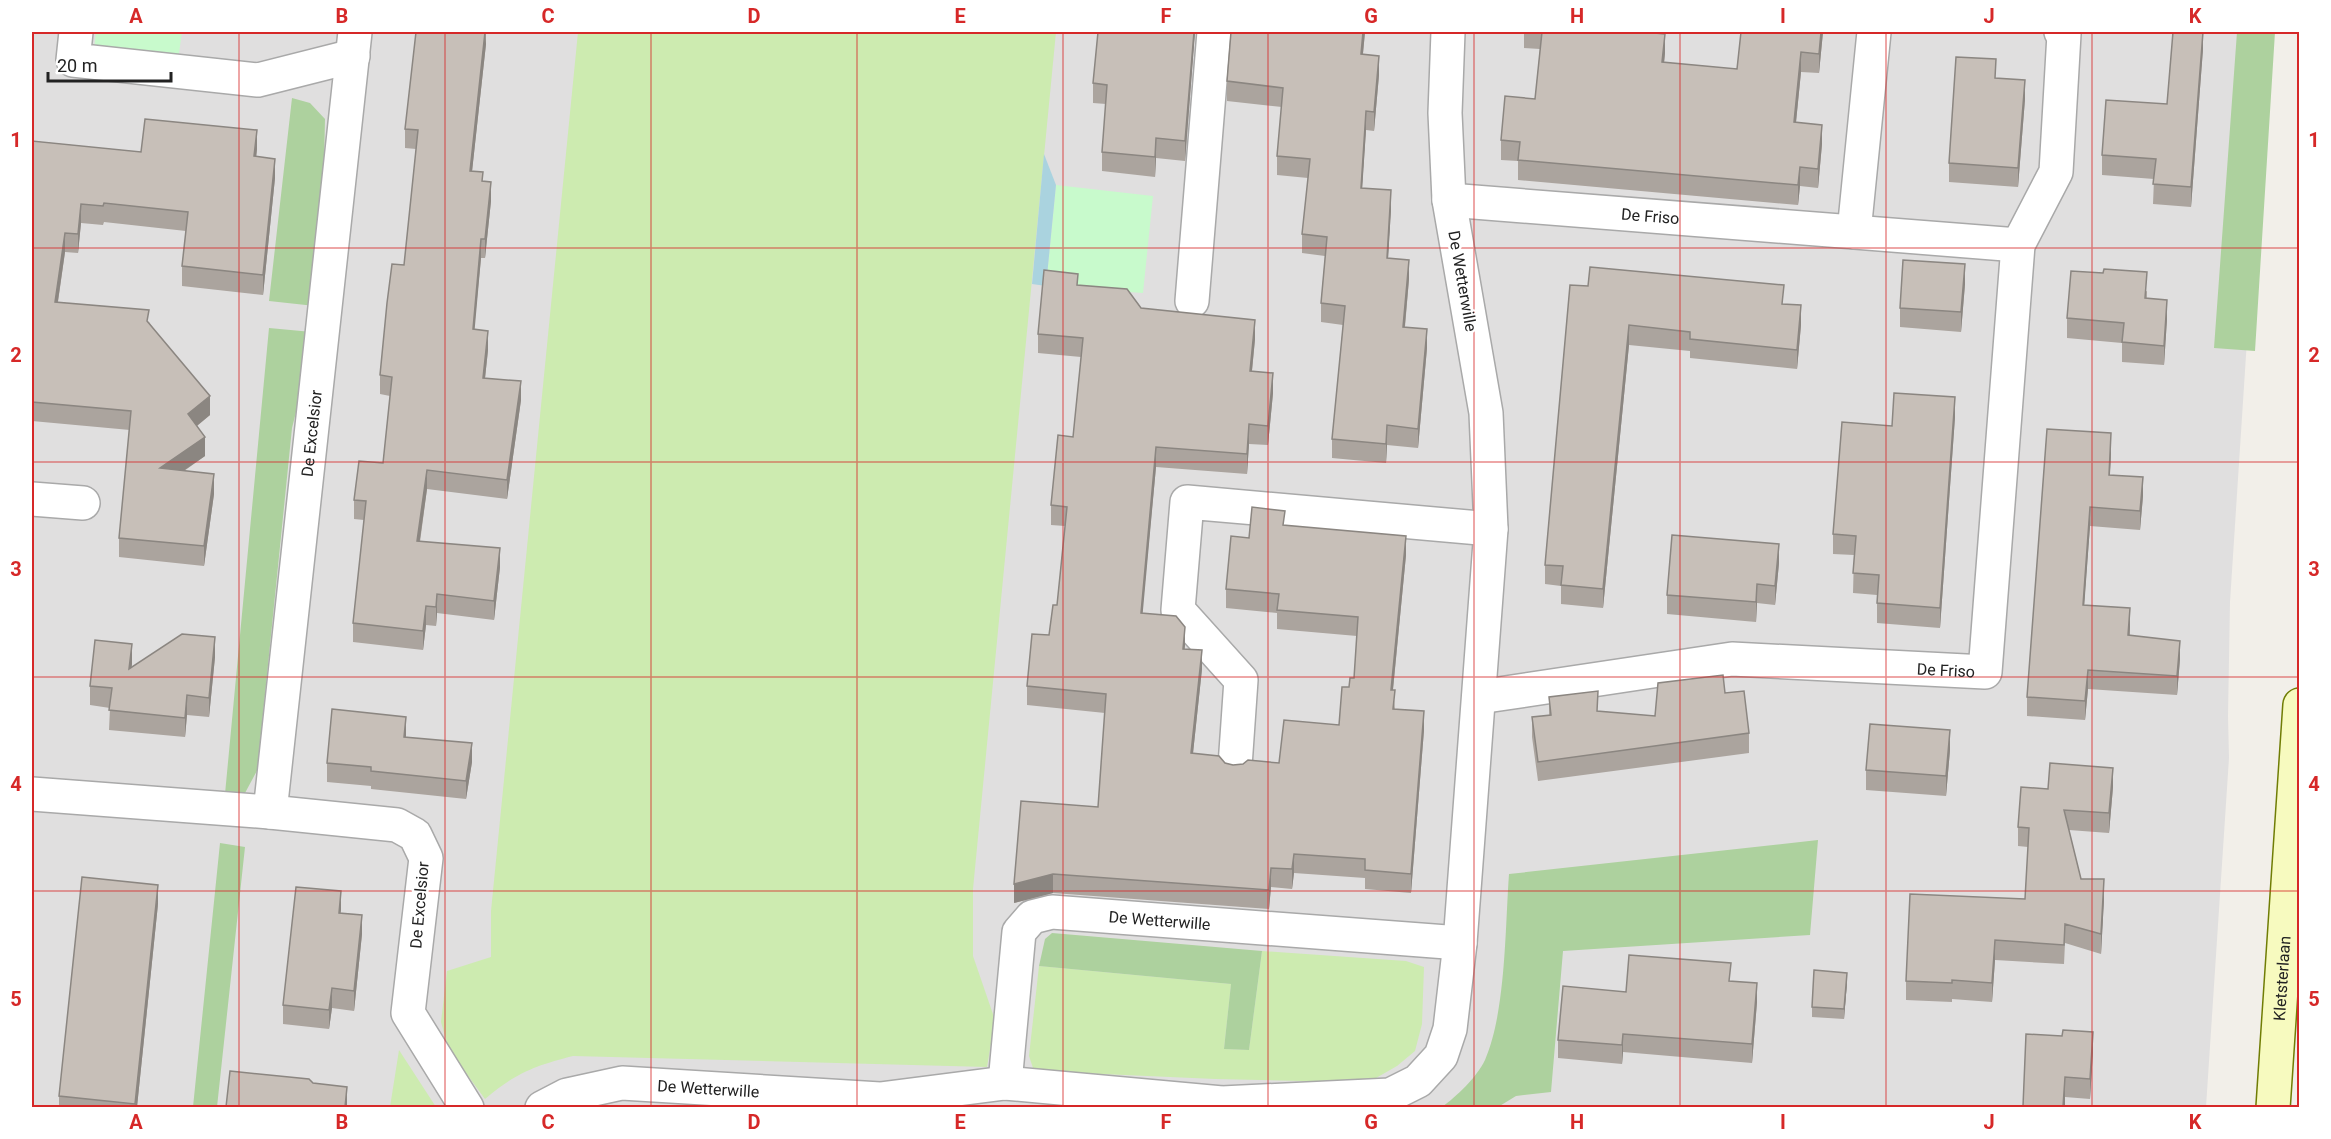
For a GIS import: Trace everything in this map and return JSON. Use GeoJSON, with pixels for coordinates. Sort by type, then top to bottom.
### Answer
{"type":"FeatureCollection","features":[{"type":"Feature","properties":{"kind":"main road","name":"Kletsterlaan"},"geometry":{"type":"LineString","coordinates":[[2273,1107],[2300,705]]}},
{"type":"Feature","properties":{"kind":"street","name":"De Excelsior"},"geometry":{"type":"LineString","coordinates":[[76,32],[73,60],[258,80],[354,44],[270,812]]}},
{"type":"Feature","properties":{"kind":"street"},"geometry":{"type":"LineString","coordinates":[[1192,301],[1214,32]]}},
{"type":"Feature","properties":{"kind":"street","name":"De Wetterwille"},"geometry":{"type":"LineString","coordinates":[[542,1107],[567,1095],[622,1083],[880,1103],[1005,1083],[1222,1105],[1390,1095],[1418,1081],[1441,1056],[1450,1029],[1460,943],[1491,529],[1486,413],[1449,200],[1445,113],[1448,32]]}},
{"type":"Feature","properties":{"kind":"street"},"geometry":{"type":"LineString","coordinates":[[1854,232],[1874,32]]}},
{"type":"Feature","properties":{"kind":"street","name":"De Friso"},"geometry":{"type":"LineString","coordinates":[[1479,697],[1732,659],[1985,672],[2018,244],[2056,172],[2064,34],[2061,32]]}},
{"type":"Feature","properties":{"kind":"street","name":"De Friso"},"geometry":{"type":"LineString","coordinates":[[1449,200],[2018,244]]}},
{"type":"Feature","properties":{"kind":"street"},"geometry":{"type":"LineString","coordinates":[[32,499],[83,503]]}},
{"type":"Feature","properties":{"kind":"street"},"geometry":{"type":"LineString","coordinates":[[1234,766],[1241,680],[1178,610],[1187,502],[1491,529]]}},
{"type":"Feature","properties":{"kind":"street","name":"De Excelsior"},"geometry":{"type":"LineString","coordinates":[[32,794],[270,812],[397,825],[415,835],[426,858],[408,1013],[467,1107]]}},
{"type":"Feature","properties":{"kind":"street","name":"De Wetterwille"},"geometry":{"type":"LineString","coordinates":[[1005,1083],[1019,932],[1032,917],[1052,912],[1460,943]]}},
{"type":"Feature","properties":{"kind":"shaded area"},"geometry":{"type":"Polygon","coordinates":[[[32,32],[2267,32],[2230,602],[2229,758],[2206,1107],[32,1107],[32,32]]]}},
{"type":"Feature","properties":{"kind":"green space"},"geometry":{"type":"Polygon","coordinates":[[[96,32],[182,32],[178,60],[94,49],[96,32]]]}},
{"type":"Feature","properties":{"kind":"green space"},"geometry":{"type":"Polygon","coordinates":[[[578,32],[1056,32],[973,889],[973,956],[995,1020],[987,1067],[573,1056],[526,1072],[506,1083],[485,1099],[449,1050],[441,1022],[447,971],[491,957],[491,911],[578,32]]]}},
{"type":"Feature","properties":{"kind":"green space"},"geometry":{"type":"Polygon","coordinates":[[[2237,32],[2275,32],[2255,351],[2214,348],[2237,32]]]}},
{"type":"Feature","properties":{"kind":"green space"},"geometry":{"type":"Polygon","coordinates":[[[292,98],[310,103],[325,119],[322,254],[315,306],[269,301],[292,98]]]}},
{"type":"Feature","properties":{"kind":"green space"},"geometry":{"type":"Polygon","coordinates":[[[1056,185],[1153,196],[1143,293],[1046,286],[1056,185]]]}},
{"type":"Feature","properties":{"kind":"green space"},"geometry":{"type":"Polygon","coordinates":[[[269,328],[312,332],[308,364],[292,428],[259,767],[245,793],[225,794],[269,328]]]}},
{"type":"Feature","properties":{"kind":"green space"},"geometry":{"type":"Polygon","coordinates":[[[1818,840],[1810,935],[1563,951],[1551,1092],[1516,1096],[1498,1107],[1442,1107],[1472,1080],[1485,1060],[1492,1040],[1501,994],[1509,874],[1818,840]]]}},
{"type":"Feature","properties":{"kind":"green space"},"geometry":{"type":"Polygon","coordinates":[[[220,843],[245,847],[217,1107],[193,1107],[220,843]]]}},
{"type":"Feature","properties":{"kind":"green space"},"geometry":{"type":"Polygon","coordinates":[[[1052,933],[1262,951],[1249,1050],[1224,1049],[1231,984],[1039,966],[1045,939],[1052,933]]]}},
{"type":"Feature","properties":{"kind":"green space"},"geometry":{"type":"Polygon","coordinates":[[[1262,951],[1406,961],[1424,967],[1422,1024],[1415,1051],[1397,1066],[1376,1078],[1346,1082],[1034,1071],[1029,1056],[1039,966],[1231,984],[1224,1049],[1249,1050],[1262,951]]]}},
{"type":"Feature","properties":{"kind":"green space"},"geometry":{"type":"Polygon","coordinates":[[[399,1050],[436,1107],[390,1107],[399,1050]]]}},
{"type":"Feature","properties":{"kind":"water"},"geometry":{"type":"Polygon","coordinates":[[[1044,154],[1056,185],[1046,286],[1032,284],[1044,154]]]}},
{"type":"Feature","properties":{"kind":"building"},"geometry":{"type":"Polygon","coordinates":[[[416,32],[485,32],[470,171],[483,172],[482,181],[491,182],[485,239],[481,239],[473,329],[488,331],[483,378],[521,381],[507,480],[427,470],[417,541],[500,548],[494,601],[437,594],[436,607],[426,606],[423,631],[353,623],[366,501],[354,500],[359,461],[383,463],[392,377],[380,375],[392,264],[404,265],[418,130],[405,129],[416,32]]]}},
{"type":"Feature","properties":{"kind":"building"},"geometry":{"type":"Polygon","coordinates":[[[1098,32],[1194,32],[1185,141],[1156,138],[1155,157],[1102,152],[1107,85],[1093,83],[1098,32]]]}},
{"type":"Feature","properties":{"kind":"building"},"geometry":{"type":"Polygon","coordinates":[[[1231,32],[1363,32],[1361,54],[1379,56],[1374,112],[1366,111],[1361,188],[1391,190],[1387,258],[1409,260],[1403,327],[1427,329],[1418,429],[1387,425],[1386,444],[1332,439],[1345,306],[1321,303],[1327,237],[1302,234],[1310,159],[1277,156],[1283,88],[1227,81],[1231,32]]]}},
{"type":"Feature","properties":{"kind":"building"},"geometry":{"type":"Polygon","coordinates":[[[1542,32],[1665,34],[1662,62],[1737,69],[1741,32],[1821,32],[1819,54],[1801,52],[1794,122],[1822,125],[1818,169],[1800,167],[1798,185],[1518,160],[1520,142],[1501,140],[1505,96],[1535,99],[1542,32]]]}},
{"type":"Feature","properties":{"kind":"building"},"geometry":{"type":"Polygon","coordinates":[[[2173,32],[2203,32],[2191,187],[2153,184],[2156,159],[2102,155],[2106,100],[2167,104],[2173,32]]]}},
{"type":"Feature","properties":{"kind":"building"},"geometry":{"type":"Polygon","coordinates":[[[1956,57],[1996,59],[1995,78],[2025,80],[2018,168],[1949,163],[1956,57]]]}},
{"type":"Feature","properties":{"kind":"building"},"geometry":{"type":"Polygon","coordinates":[[[145,119],[257,130],[254,156],[275,159],[263,275],[182,266],[188,212],[104,203],[103,206],[81,204],[78,234],[65,233],[55,302],[149,310],[147,321],[210,396],[188,414],[205,437],[160,468],[214,474],[204,546],[119,538],[131,411],[32,402],[32,141],[141,152],[145,119]]]}},
{"type":"Feature","properties":{"kind":"building"},"geometry":{"type":"Polygon","coordinates":[[[1903,260],[1965,264],[1961,312],[1900,308],[1903,260]]]}},
{"type":"Feature","properties":{"kind":"building"},"geometry":{"type":"Polygon","coordinates":[[[1590,267],[1784,285],[1782,304],[1801,305],[1797,350],[1690,339],[1690,332],[1629,325],[1603,589],[1561,585],[1563,566],[1545,565],[1570,285],[1588,286],[1590,267]]]}},
{"type":"Feature","properties":{"kind":"building"},"geometry":{"type":"Polygon","coordinates":[[[2104,269],[2147,272],[2145,298],[2167,300],[2164,346],[2122,342],[2124,323],[2067,318],[2071,271],[2103,273],[2104,269]]]}},
{"type":"Feature","properties":{"kind":"building"},"geometry":{"type":"Polygon","coordinates":[[[1044,270],[1078,274],[1077,285],[1127,289],[1141,308],[1255,320],[1250,371],[1273,373],[1268,426],[1249,424],[1247,454],[1156,447],[1141,613],[1176,616],[1185,627],[1183,649],[1202,650],[1191,753],[1219,756],[1225,763],[1233,765],[1243,764],[1248,760],[1279,763],[1284,720],[1339,725],[1342,687],[1349,687],[1350,678],[1354,678],[1358,617],[1277,610],[1279,594],[1226,589],[1231,536],[1249,538],[1252,507],[1285,511],[1283,525],[1406,536],[1391,690],[1395,690],[1393,709],[1424,711],[1411,874],[1365,870],[1365,859],[1294,854],[1292,869],[1271,868],[1269,890],[1053,874],[1014,884],[1021,801],[1098,807],[1106,694],[1027,686],[1032,634],[1049,635],[1053,605],[1057,605],[1067,507],[1051,505],[1058,435],[1073,437],[1083,338],[1038,334],[1044,270]]]}},
{"type":"Feature","properties":{"kind":"building"},"geometry":{"type":"Polygon","coordinates":[[[1894,393],[1955,397],[1940,608],[1877,603],[1879,575],[1853,573],[1856,536],[1833,534],[1842,422],[1892,426],[1894,393]]]}},
{"type":"Feature","properties":{"kind":"building"},"geometry":{"type":"Polygon","coordinates":[[[2047,429],[2111,433],[2109,475],[2143,477],[2140,511],[2090,507],[2083,605],[2130,608],[2128,635],[2180,641],[2177,676],[2088,670],[2085,701],[2027,697],[2047,429]]]}},
{"type":"Feature","properties":{"kind":"building"},"geometry":{"type":"Polygon","coordinates":[[[1672,535],[1779,544],[1775,586],[1757,584],[1756,602],[1667,595],[1672,535]]]}},
{"type":"Feature","properties":{"kind":"building"},"geometry":{"type":"Polygon","coordinates":[[[182,634],[215,637],[209,698],[187,695],[185,718],[109,710],[112,688],[90,686],[95,640],[132,644],[129,669],[182,634]]]}},
{"type":"Feature","properties":{"kind":"building"},"geometry":{"type":"Polygon","coordinates":[[[1723,675],[1725,693],[1744,691],[1749,733],[1538,762],[1532,717],[1551,715],[1549,697],[1598,691],[1597,711],[1655,716],[1658,683],[1723,675]]]}},
{"type":"Feature","properties":{"kind":"building"},"geometry":{"type":"Polygon","coordinates":[[[332,709],[406,717],[404,737],[472,743],[466,781],[371,771],[371,767],[327,763],[332,709]]]}},
{"type":"Feature","properties":{"kind":"building"},"geometry":{"type":"Polygon","coordinates":[[[1870,724],[1950,730],[1946,776],[1866,770],[1870,724]]]}},
{"type":"Feature","properties":{"kind":"building"},"geometry":{"type":"Polygon","coordinates":[[[2050,763],[2113,768],[2109,813],[2064,810],[2081,879],[2104,879],[2101,934],[2065,924],[2064,945],[1995,940],[1992,983],[1952,980],[1952,983],[1906,981],[1910,894],[2025,899],[2029,828],[2018,827],[2021,787],[2048,789],[2050,763]]]}},
{"type":"Feature","properties":{"kind":"building"},"geometry":{"type":"Polygon","coordinates":[[[82,877],[158,885],[135,1104],[59,1096],[82,877]]]}},
{"type":"Feature","properties":{"kind":"building"},"geometry":{"type":"Polygon","coordinates":[[[296,887],[341,891],[339,913],[362,915],[354,991],[332,988],[329,1010],[283,1005],[296,887]]]}},
{"type":"Feature","properties":{"kind":"building"},"geometry":{"type":"Polygon","coordinates":[[[1629,955],[1731,963],[1729,981],[1757,983],[1752,1044],[1623,1034],[1622,1045],[1558,1040],[1563,986],[1626,992],[1629,955]]]}},
{"type":"Feature","properties":{"kind":"building"},"geometry":{"type":"Polygon","coordinates":[[[1814,970],[1847,973],[1844,1009],[1812,1007],[1814,970]]]}},
{"type":"Feature","properties":{"kind":"building"},"geometry":{"type":"Polygon","coordinates":[[[2063,1030],[2093,1032],[2090,1079],[2065,1077],[2063,1107],[2023,1106],[2026,1034],[2062,1036],[2063,1030]]]}},
{"type":"Feature","properties":{"kind":"building"},"geometry":{"type":"Polygon","coordinates":[[[230,1071],[309,1079],[313,1083],[347,1087],[345,1107],[226,1107],[230,1071]]]}}]}
